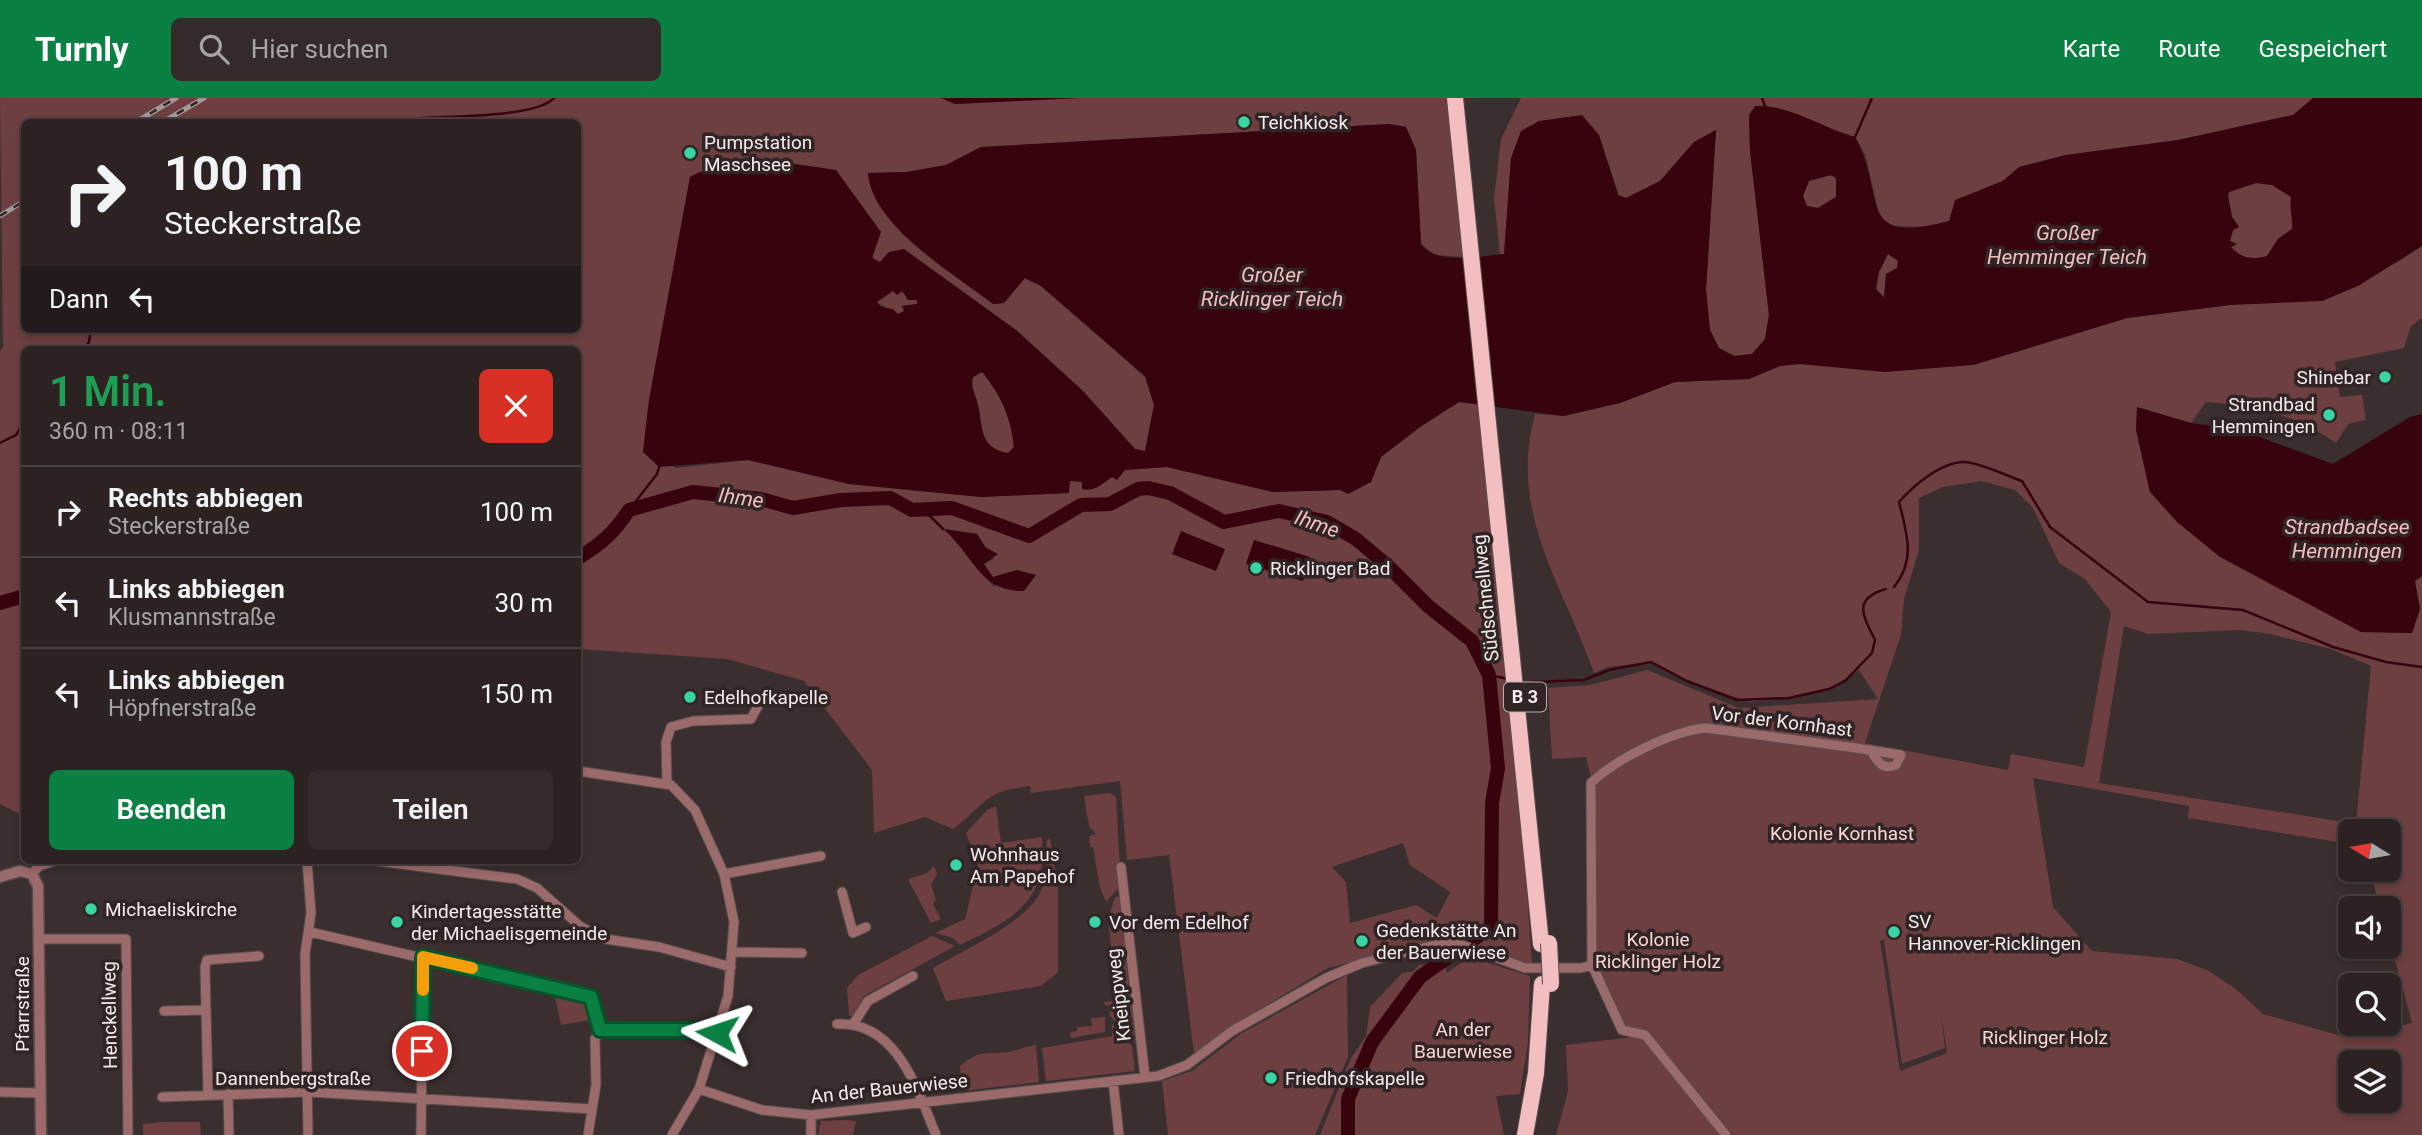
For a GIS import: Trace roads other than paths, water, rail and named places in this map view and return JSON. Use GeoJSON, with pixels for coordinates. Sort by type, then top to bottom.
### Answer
{"type":"FeatureCollection","features":[{"type":"Feature","properties":{"kind":"highway","name":"Südschnellweg"},"geometry":{"type":"LineString","coordinates":[[1455,98],[1470,202],[1545,943],[1544,1074],[1534,1135]]}},
{"type":"Feature","properties":{"kind":"highway","name":"Südschnellweg"},"geometry":{"type":"LineString","coordinates":[[1464,98],[1470,202]]}},
{"type":"Feature","properties":{"kind":"highway","name":"Südschnellweg"},"geometry":{"type":"LineString","coordinates":[[1525,1135],[1546,984]]}},
{"type":"Feature","properties":{"kind":"street"},"geometry":{"type":"LineString","coordinates":[[667,784],[666,741],[671,727],[693,721],[751,719],[760,702]]}},
{"type":"Feature","properties":{"kind":"street","name":"Vor der Kornhast"},"geometry":{"type":"LineString","coordinates":[[1592,965],[1590,788],[1600,774],[1671,737],[1689,730],[1706,728],[1870,750]]}},
{"type":"Feature","properties":{"kind":"street"},"geometry":{"type":"LineString","coordinates":[[581,771],[667,784],[695,810],[724,874],[733,909],[733,952],[728,996],[699,1089],[673,1135]]}},
{"type":"Feature","properties":{"kind":"street"},"geometry":{"type":"LineString","coordinates":[[724,874],[821,856]]}},
{"type":"Feature","properties":{"kind":"street"},"geometry":{"type":"LineString","coordinates":[[0,877],[20,871],[32,874],[38,866],[45,864]]}},
{"type":"Feature","properties":{"kind":"street"},"geometry":{"type":"LineString","coordinates":[[307,864],[310,932],[305,954],[308,1135]]}},
{"type":"Feature","properties":{"kind":"street"},"geometry":{"type":"LineString","coordinates":[[422,864],[452,866],[528,883],[581,927],[605,939],[667,949],[731,967]]}},
{"type":"Feature","properties":{"kind":"street","name":"Kneippweg"},"geometry":{"type":"LineString","coordinates":[[1121,867],[1145,1077]]}},
{"type":"Feature","properties":{"kind":"street","name":"Pfarrstraße"},"geometry":{"type":"LineString","coordinates":[[32,874],[38,886],[41,1135]]}},
{"type":"Feature","properties":{"kind":"street"},"geometry":{"type":"LineString","coordinates":[[842,892],[853,933],[866,927]]}},
{"type":"Feature","properties":{"kind":"street"},"geometry":{"type":"LineString","coordinates":[[310,932],[591,997],[600,1030],[595,1039],[596,1085],[588,1135]]}},
{"type":"Feature","properties":{"kind":"street","name":"Henckellweg"},"geometry":{"type":"LineString","coordinates":[[39,939],[125,939],[128,1135]]}},
{"type":"Feature","properties":{"kind":"street","name":"An der Bauerwiese"},"geometry":{"type":"LineString","coordinates":[[699,1089],[762,1110],[811,1115],[1145,1077],[1173,1072],[1187,1065],[1231,1031],[1341,970],[1442,943],[1460,942],[1471,949],[1525,968],[1581,968],[1592,965]]}},
{"type":"Feature","properties":{"kind":"street"},"geometry":{"type":"LineString","coordinates":[[733,952],[802,953]]}},
{"type":"Feature","properties":{"kind":"street"},"geometry":{"type":"LineString","coordinates":[[208,1095],[208,960],[259,956]]}},
{"type":"Feature","properties":{"kind":"street"},"geometry":{"type":"LineString","coordinates":[[421,1135],[423,957]]}},
{"type":"Feature","properties":{"kind":"street"},"geometry":{"type":"LineString","coordinates":[[1592,965],[1622,1030],[1645,1035],[1726,1135]]}},
{"type":"Feature","properties":{"kind":"street"},"geometry":{"type":"LineString","coordinates":[[854,1023],[868,1001],[913,976]]}},
{"type":"Feature","properties":{"kind":"street"},"geometry":{"type":"LineString","coordinates":[[164,1011],[206,1010]]}},
{"type":"Feature","properties":{"kind":"street"},"geometry":{"type":"LineString","coordinates":[[837,1024],[854,1023],[873,1030],[888,1042],[908,1072],[936,1135]]}},
{"type":"Feature","properties":{"kind":"street"},"geometry":{"type":"LineString","coordinates":[[600,1030],[697,1030],[717,1033]]}},
{"type":"Feature","properties":{"kind":"street"},"geometry":{"type":"LineString","coordinates":[[1113,1081],[1119,1135]]}},
{"type":"Feature","properties":{"kind":"street"},"geometry":{"type":"LineString","coordinates":[[0,1092],[40,1093]]}},
{"type":"Feature","properties":{"kind":"street","name":"Dannenbergstraße"},"geometry":{"type":"LineString","coordinates":[[162,1097],[308,1092],[592,1109]]}},
{"type":"Feature","properties":{"kind":"street"},"geometry":{"type":"LineString","coordinates":[[228,1094],[229,1135]]}},
{"type":"Feature","properties":{"kind":"street"},"geometry":{"type":"LineString","coordinates":[[811,1115],[811,1135]]}},
{"type":"Feature","properties":{"kind":"water"},"geometry":{"type":"Polygon","coordinates":[[[941,98],[1079,98],[955,104],[941,98]]]}},
{"type":"Feature","properties":{"kind":"water","name":"Großer Ricklinger Teich"},"geometry":{"type":"Polygon","coordinates":[[[2313,98],[2422,98],[2422,246],[2358,286],[2322,301],[2230,305],[2127,318],[1973,365],[1885,372],[1799,364],[1780,366],[1749,379],[1675,382],[1620,403],[1563,416],[1459,402],[1381,457],[1371,482],[1348,494],[1340,490],[1273,492],[1167,467],[1125,470],[1117,480],[1112,477],[1091,489],[1082,489],[1082,482],[1070,481],[1069,493],[981,497],[849,484],[748,460],[659,467],[643,452],[649,400],[690,177],[725,164],[762,162],[836,170],[881,232],[872,258],[880,262],[889,252],[904,249],[1016,330],[1082,390],[1135,449],[1145,451],[1154,405],[1145,376],[1041,286],[1025,278],[1004,303],[993,304],[957,278],[917,247],[883,211],[873,192],[868,173],[907,172],[946,165],[981,147],[1389,124],[1406,127],[1416,150],[1421,244],[1437,255],[1471,258],[1504,254],[1511,158],[1521,131],[1539,121],[1582,115],[1599,135],[1618,195],[1626,198],[1660,181],[1694,142],[1716,130],[1706,290],[1710,330],[1719,348],[1734,356],[1752,354],[1765,339],[1769,315],[1750,151],[1749,115],[1755,106],[1768,106],[1793,113],[1855,137],[1865,159],[1878,211],[1886,221],[1898,227],[1919,227],[1949,221],[1955,200],[2003,181],[2019,167],[2066,155],[2178,140],[2293,115],[2313,98]],[[1831,175],[1809,181],[1803,196],[1807,206],[1818,208],[1836,197],[1836,178],[1831,175]],[[2256,183],[2229,192],[2232,217],[2239,227],[2233,230],[2230,241],[2237,244],[2231,247],[2248,258],[2267,256],[2278,239],[2292,229],[2291,197],[2272,185],[2256,183]],[[1888,254],[1879,272],[1876,289],[1884,297],[1886,274],[1897,268],[1898,261],[1888,254]],[[893,291],[877,302],[881,307],[893,309],[898,314],[904,311],[902,306],[917,304],[917,300],[908,300],[902,291],[897,295],[893,291]],[[982,372],[973,377],[987,441],[1008,453],[1014,447],[1013,436],[1000,398],[982,372]]]}},
{"type":"Feature","properties":{"kind":"water","name":"Strandbadsee Hemmingen"},"geometry":{"type":"Polygon","coordinates":[[[2137,407],[2191,423],[2237,429],[2333,464],[2410,417],[2422,414],[2422,576],[2415,581],[2420,609],[2412,633],[2361,632],[2220,557],[2177,522],[2150,492],[2136,430],[2137,407]]]}},
{"type":"Feature","properties":{"kind":"water"},"geometry":{"type":"Polygon","coordinates":[[[943,529],[977,534],[985,547],[998,554],[984,564],[993,577],[1017,570],[1036,575],[1024,591],[1009,590],[996,585],[978,570],[943,529]]]}},
{"type":"Feature","properties":{"kind":"water"},"geometry":{"type":"Polygon","coordinates":[[[1181,531],[1225,549],[1216,571],[1172,554],[1181,531]]]}},
{"type":"Feature","properties":{"kind":"water"},"geometry":{"type":"Polygon","coordinates":[[[1254,540],[1310,557],[1303,581],[1246,564],[1254,540]]]}},
{"type":"Feature","properties":{"kind":"waterway"},"geometry":{"type":"LineString","coordinates":[[407,119],[522,111],[542,106],[554,98]]}},
{"type":"Feature","properties":{"kind":"waterway"},"geometry":{"type":"LineString","coordinates":[[1762,98],[1765,106]]}},
{"type":"Feature","properties":{"kind":"waterway"},"geometry":{"type":"LineString","coordinates":[[1855,137],[1872,98]]}},
{"type":"Feature","properties":{"kind":"waterway"},"geometry":{"type":"LineString","coordinates":[[86,346],[90,333]]}},
{"type":"Feature","properties":{"kind":"waterway"},"geometry":{"type":"LineString","coordinates":[[0,443],[16,435],[21,427]]}},
{"type":"Feature","properties":{"kind":"waterway"},"geometry":{"type":"LineString","coordinates":[[1894,587],[1905,567],[1908,546],[1899,502],[1937,470],[1964,462],[2022,481],[2050,527],[2148,602],[2243,610],[2333,647],[2386,662],[2422,667]]}},
{"type":"Feature","properties":{"kind":"waterway"},"geometry":{"type":"LineString","coordinates":[[629,510],[657,474],[660,464]]}},
{"type":"Feature","properties":{"kind":"waterway","name":"Ihme"},"geometry":{"type":"LineString","coordinates":[[581,556],[606,537],[629,510],[693,492],[761,499],[793,508],[841,500],[890,498],[912,510],[952,508],[1029,536],[1081,505],[1110,504],[1138,489],[1148,488],[1170,493],[1224,522],[1279,511],[1327,522],[1356,539],[1428,606],[1472,641],[1489,675],[1498,768],[1492,803],[1491,927],[1420,977],[1372,1042],[1348,1099],[1348,1135]]}},
{"type":"Feature","properties":{"kind":"waterway"},"geometry":{"type":"LineString","coordinates":[[925,511],[943,529]]}},
{"type":"Feature","properties":{"kind":"waterway"},"geometry":{"type":"LineString","coordinates":[[1533,682],[1584,680],[1609,670],[1651,662],[1687,681],[1737,700],[1789,698],[1829,689],[1845,681],[1872,653],[1875,640],[1864,616],[1864,603],[1875,593],[1886,589]]}},
{"type":"Feature","properties":{"kind":"waterway","name":"Ihme"},"geometry":{"type":"LineString","coordinates":[[0,603],[21,597]]}},
{"type":"Feature","properties":{"kind":"waterway"},"geometry":{"type":"LineString","coordinates":[[1489,675],[1508,679]]}},
{"type":"Feature","properties":{"kind":"railway"},"geometry":{"type":"LineString","coordinates":[[141,119],[176,98]]}},
{"type":"Feature","properties":{"kind":"railway"},"geometry":{"type":"LineString","coordinates":[[168,119],[204,98]]}},
{"type":"Feature","properties":{"kind":"railway"},"geometry":{"type":"LineString","coordinates":[[0,216],[21,203]]}},
{"type":"Feature","properties":{"kind":"place","name":"Teichkiosk"},"geometry":{"type":"Point","coordinates":[1244,122]}},
{"type":"Feature","properties":{"kind":"place","name":"Pumpstation Maschsee"},"geometry":{"type":"Point","coordinates":[690,153]}},
{"type":"Feature","properties":{"kind":"place","name":"Shinebar"},"geometry":{"type":"Point","coordinates":[2385,377]}},
{"type":"Feature","properties":{"kind":"place","name":"Strandbad Hemmingen"},"geometry":{"type":"Point","coordinates":[2329,415]}},
{"type":"Feature","properties":{"kind":"place","name":"Ricklinger Bad"},"geometry":{"type":"Point","coordinates":[1256,568]}},
{"type":"Feature","properties":{"kind":"place","name":"Edelhofkapelle"},"geometry":{"type":"Point","coordinates":[690,697]}},
{"type":"Feature","properties":{"kind":"place","name":"Wohnhaus Am Papehof"},"geometry":{"type":"Point","coordinates":[956,865]}},
{"type":"Feature","properties":{"kind":"place","name":"Michaeliskirche"},"geometry":{"type":"Point","coordinates":[91,909]}},
{"type":"Feature","properties":{"kind":"place","name":"Kindertagesstätte der Michaelisgemeinde"},"geometry":{"type":"Point","coordinates":[397,922]}},
{"type":"Feature","properties":{"kind":"place","name":"Vor dem Edelhof"},"geometry":{"type":"Point","coordinates":[1095,922]}},
{"type":"Feature","properties":{"kind":"place","name":"SV Hannover-Ricklingen"},"geometry":{"type":"Point","coordinates":[1894,932]}},
{"type":"Feature","properties":{"kind":"place","name":"Gedenkstätte An der Bauerwiese"},"geometry":{"type":"Point","coordinates":[1362,941]}},
{"type":"Feature","properties":{"kind":"place","name":"Friedhofskapelle"},"geometry":{"type":"Point","coordinates":[1271,1078]}},
{"type":"Feature","properties":{"kind":"water label","name":"Großer Hemminger Teich"},"geometry":{"type":"Point","coordinates":[2067,245]}},
{"type":"Feature","properties":{"kind":"park label","name":"Kolonie Kornhast"},"geometry":{"type":"Point","coordinates":[1842,833]}},
{"type":"Feature","properties":{"kind":"park label","name":"Kolonie Ricklinger Holz"},"geometry":{"type":"Point","coordinates":[1658,950]}},
{"type":"Feature","properties":{"kind":"park label","name":"Ricklinger Holz"},"geometry":{"type":"Point","coordinates":[2045,1037]}}]}
